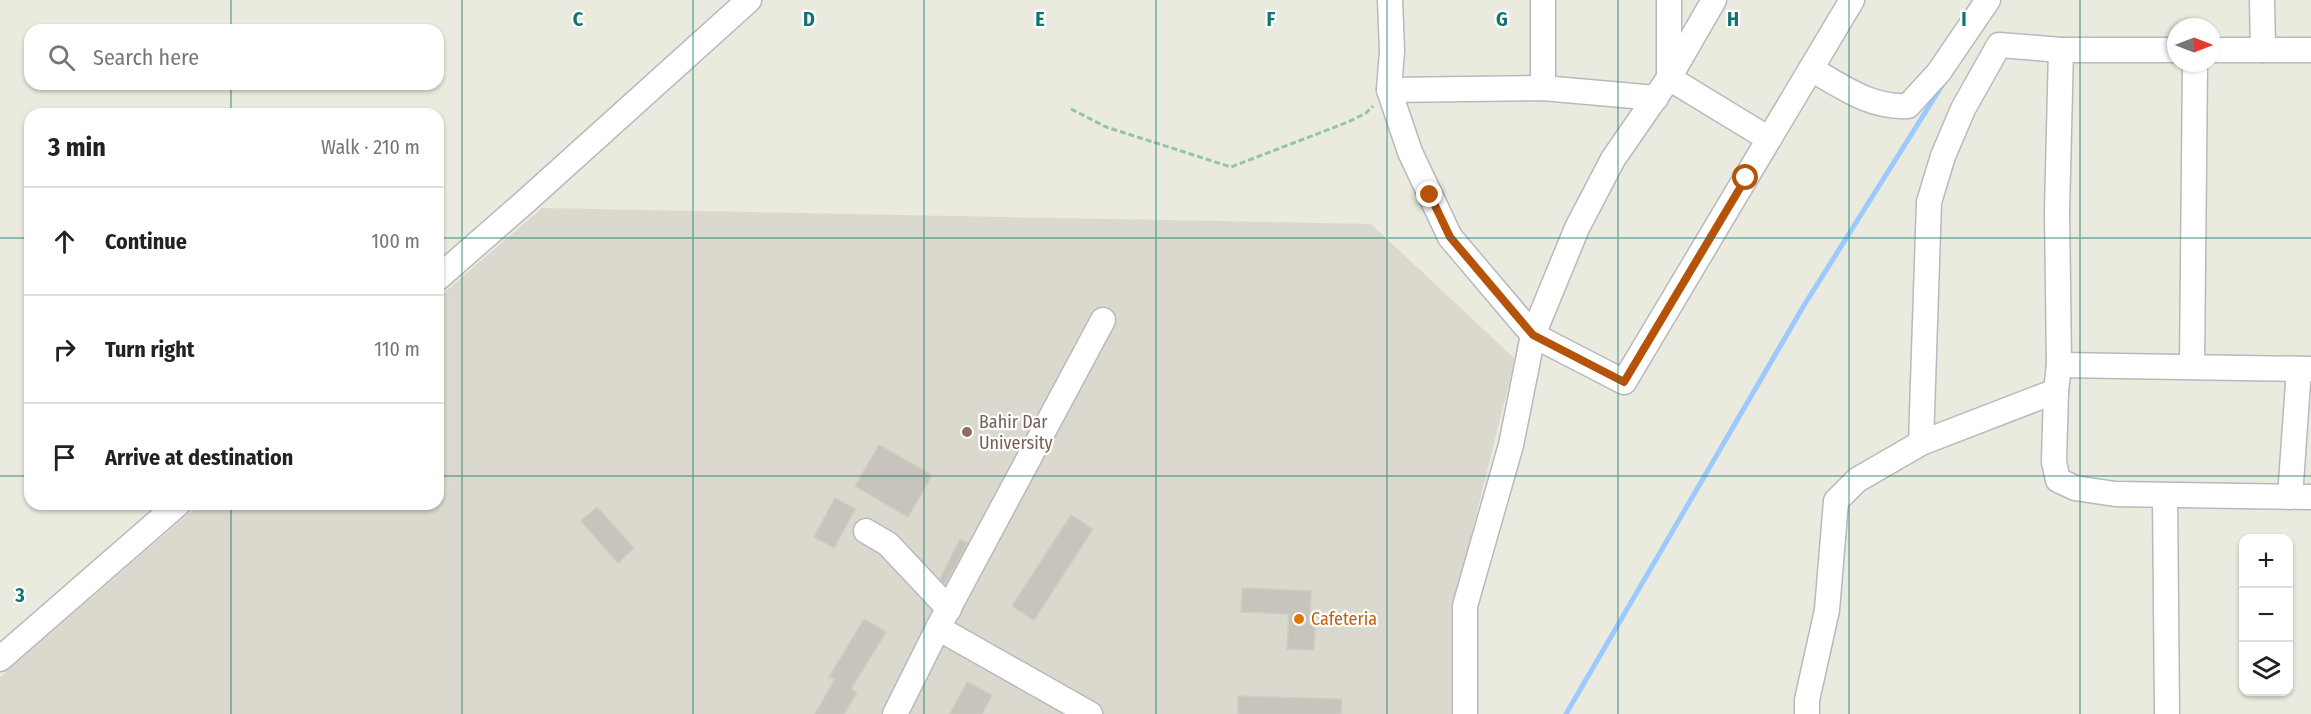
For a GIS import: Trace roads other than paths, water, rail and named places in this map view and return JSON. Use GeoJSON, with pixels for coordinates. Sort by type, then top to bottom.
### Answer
{"type":"FeatureCollection","features":[{"type":"Feature","properties":{"kind":"street"},"geometry":{"type":"LineString","coordinates":[[444,273],[749,0]]}},
{"type":"Feature","properties":{"kind":"street"},"geometry":{"type":"LineString","coordinates":[[1390,0],[1392,51],[1389,90],[1410,152],[1450,237],[1533,335],[1624,382],[1852,0]]}},
{"type":"Feature","properties":{"kind":"street"},"geometry":{"type":"LineString","coordinates":[[1543,0],[1543,88]]}},
{"type":"Feature","properties":{"kind":"street"},"geometry":{"type":"LineString","coordinates":[[1669,0],[1669,78]]}},
{"type":"Feature","properties":{"kind":"street"},"geometry":{"type":"LineString","coordinates":[[1465,714],[1465,606],[1511,445],[1533,335],[1577,228],[1613,159],[1669,78],[1714,0]]}},
{"type":"Feature","properties":{"kind":"street"},"geometry":{"type":"LineString","coordinates":[[1811,69],[1870,102],[1890,107],[1908,106],[1939,72],[1988,0]]}},
{"type":"Feature","properties":{"kind":"street"},"geometry":{"type":"LineString","coordinates":[[2262,0],[2263,50]]}},
{"type":"Feature","properties":{"kind":"street"},"geometry":{"type":"LineString","coordinates":[[1958,45],[1999,45],[2061,50],[2167,50]]}},
{"type":"Feature","properties":{"kind":"street"},"geometry":{"type":"LineString","coordinates":[[1921,443],[1929,202],[1943,156],[1963,109],[1999,45]]}},
{"type":"Feature","properties":{"kind":"street"},"geometry":{"type":"LineString","coordinates":[[2059,364],[2305,369],[2301,497],[2115,494],[2075,488],[2058,480],[2054,462],[2059,364],[2057,210],[2061,50]]}},
{"type":"Feature","properties":{"kind":"street"},"geometry":{"type":"LineString","coordinates":[[2221,50],[2311,50]]}},
{"type":"Feature","properties":{"kind":"street"},"geometry":{"type":"LineString","coordinates":[[2192,366],[2195,72]]}},
{"type":"Feature","properties":{"kind":"street"},"geometry":{"type":"LineString","coordinates":[[1669,78],[1769,140]]}},
{"type":"Feature","properties":{"kind":"street"},"geometry":{"type":"LineString","coordinates":[[1389,90],[1543,88],[1656,98]]}},
{"type":"Feature","properties":{"kind":"street"},"geometry":{"type":"LineString","coordinates":[[895,714],[943,619],[1103,320]]}},
{"type":"Feature","properties":{"kind":"street"},"geometry":{"type":"LineString","coordinates":[[1807,714],[1807,700],[1827,610],[1836,501],[1857,480],[1921,443],[2056,391]]}},
{"type":"Feature","properties":{"kind":"street"},"geometry":{"type":"LineString","coordinates":[[2165,495],[2166,714]]}},
{"type":"Feature","properties":{"kind":"street"},"geometry":{"type":"LineString","coordinates":[[0,659],[171,510]]}},
{"type":"Feature","properties":{"kind":"street"},"geometry":{"type":"LineString","coordinates":[[866,531],[888,544],[943,619],[1058,706],[1090,714]]}},
{"type":"Feature","properties":{"kind":"waterway"},"geometry":{"type":"LineString","coordinates":[[1566,714],[1803,307],[1943,84]]}},
{"type":"Feature","properties":{"kind":"place","name":"Bahir Dar University"},"geometry":{"type":"Point","coordinates":[967,432]}},
{"type":"Feature","properties":{"kind":"place","name":"Cafeteria"},"geometry":{"type":"Point","coordinates":[1299,619]}}]}
